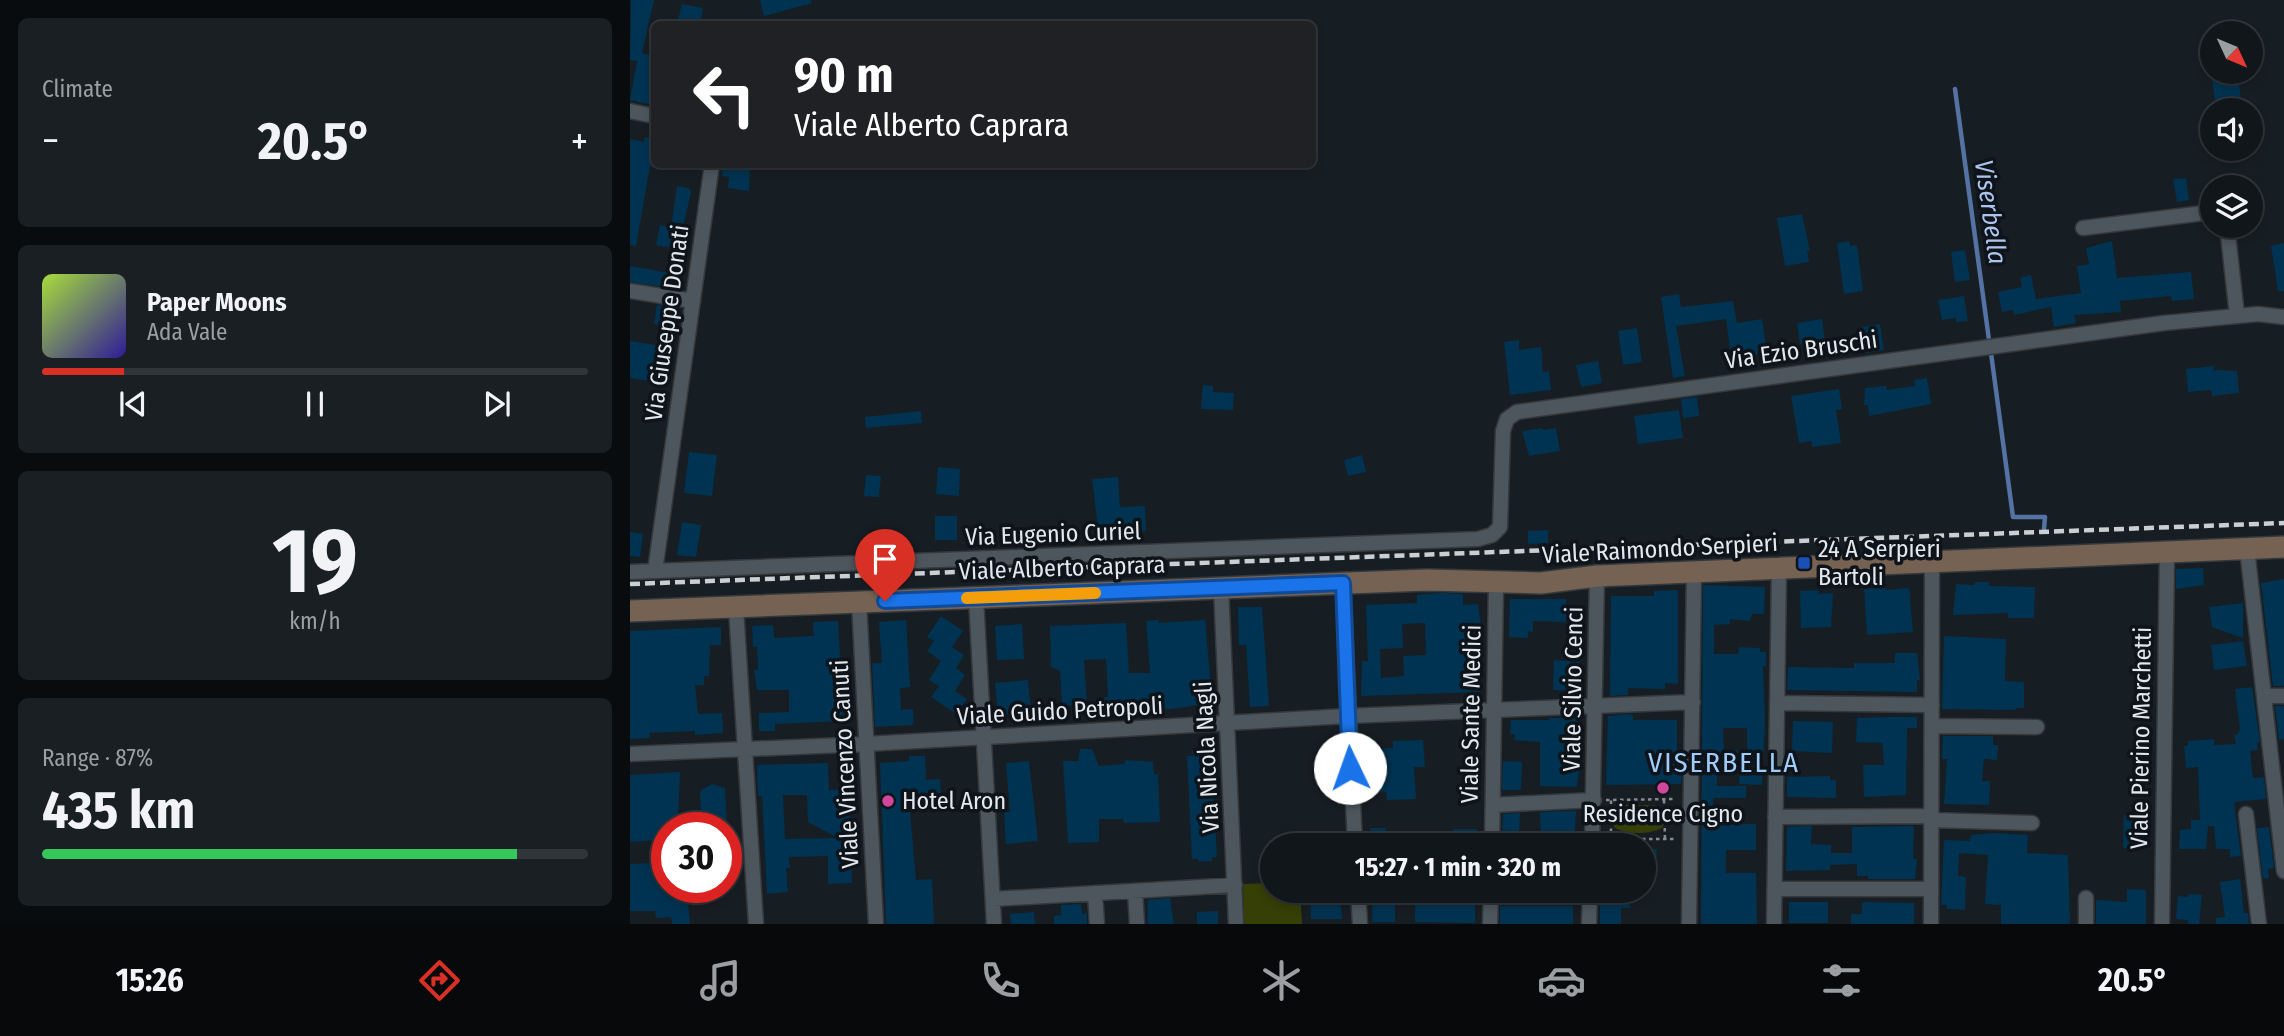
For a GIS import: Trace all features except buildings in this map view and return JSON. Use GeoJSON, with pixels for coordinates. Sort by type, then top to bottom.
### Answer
{"type":"FeatureCollection","features":[{"type":"Feature","properties":{"kind":"street"},"geometry":{"type":"LineString","coordinates":[[630,111],[651,115]]}},
{"type":"Feature","properties":{"kind":"street","name":"Via Giuseppe Donati"},"geometry":{"type":"LineString","coordinates":[[656,571],[711,168]]}},
{"type":"Feature","properties":{"kind":"street"},"geometry":{"type":"LineString","coordinates":[[2083,228],[2200,213]]}},
{"type":"Feature","properties":{"kind":"street"},"geometry":{"type":"LineString","coordinates":[[2228,238],[2237,315]]}},
{"type":"Feature","properties":{"kind":"street"},"geometry":{"type":"LineString","coordinates":[[630,291],[693,301]]}},
{"type":"Feature","properties":{"kind":"street","name":"Via Ezio Bruschi"},"geometry":{"type":"LineString","coordinates":[[1478,539],[1492,536],[1500,527],[1503,430],[1507,419],[1517,412],[2237,315],[2284,317]]}},
{"type":"Feature","properties":{"kind":"street","name":"Via Eugenio Curiel"},"geometry":{"type":"LineString","coordinates":[[630,572],[1478,539]]}},
{"type":"Feature","properties":{"kind":"street","name":"Viale Raimondo Serpieri"},"geometry":{"type":"LineString","coordinates":[[1496,583],[1541,583],[1597,576],[2284,547]]}},
{"type":"Feature","properties":{"kind":"street"},"geometry":{"type":"LineString","coordinates":[[2247,549],[2264,696],[2279,787],[2284,871]]}},
{"type":"Feature","properties":{"kind":"street","name":"Viale Pierino Marchetti"},"geometry":{"type":"LineString","coordinates":[[2162,924],[2167,552]]}},
{"type":"Feature","properties":{"kind":"street"},"geometry":{"type":"LineString","coordinates":[[1931,924],[1932,562]]}},
{"type":"Feature","properties":{"kind":"street"},"geometry":{"type":"LineString","coordinates":[[1774,924],[1779,569]]}},
{"type":"Feature","properties":{"kind":"street"},"geometry":{"type":"LineString","coordinates":[[1689,924],[1694,572]]}},
{"type":"Feature","properties":{"kind":"street","name":"Viale Silvio Cenci"},"geometry":{"type":"LineString","coordinates":[[1592,833],[1597,707],[1597,576]]}},
{"type":"Feature","properties":{"kind":"street","name":"Viale Alberto Caprara"},"geometry":{"type":"LineString","coordinates":[[630,611],[1343,583],[1453,580],[1496,583]]}},
{"type":"Feature","properties":{"kind":"street"},"geometry":{"type":"LineString","coordinates":[[1343,583],[1354,833]]}},
{"type":"Feature","properties":{"kind":"street","name":"Viale Sante Medici"},"geometry":{"type":"LineString","coordinates":[[1492,833],[1496,583]]}},
{"type":"Feature","properties":{"kind":"street","name":"Via Nicola Nagli"},"geometry":{"type":"LineString","coordinates":[[1222,588],[1236,924]]}},
{"type":"Feature","properties":{"kind":"street"},"geometry":{"type":"LineString","coordinates":[[976,598],[994,924]]}},
{"type":"Feature","properties":{"kind":"street","name":"Viale Vincenzo Canuti"},"geometry":{"type":"LineString","coordinates":[[859,603],[876,924]]}},
{"type":"Feature","properties":{"kind":"street"},"geometry":{"type":"LineString","coordinates":[[736,608],[756,924]]}},
{"type":"Feature","properties":{"kind":"street"},"geometry":{"type":"LineString","coordinates":[[2264,696],[2284,696]]}},
{"type":"Feature","properties":{"kind":"street","name":"Viale Guido Petropoli"},"geometry":{"type":"LineString","coordinates":[[630,754],[745,751],[1347,716],[1693,702]]}},
{"type":"Feature","properties":{"kind":"street"},"geometry":{"type":"LineString","coordinates":[[1777,703],[1932,705]]}},
{"type":"Feature","properties":{"kind":"street"},"geometry":{"type":"LineString","coordinates":[[1932,726],[2037,727]]}},
{"type":"Feature","properties":{"kind":"street"},"geometry":{"type":"LineString","coordinates":[[1493,805],[1594,800]]}},
{"type":"Feature","properties":{"kind":"street"},"geometry":{"type":"LineString","coordinates":[[2246,814],[2259,924]]}},
{"type":"Feature","properties":{"kind":"street"},"geometry":{"type":"LineString","coordinates":[[1775,817],[1931,818],[2032,823]]}},
{"type":"Feature","properties":{"kind":"street"},"geometry":{"type":"LineString","coordinates":[[993,899],[1235,885]]}},
{"type":"Feature","properties":{"kind":"street"},"geometry":{"type":"LineString","coordinates":[[1775,889],[1931,889]]}},
{"type":"Feature","properties":{"kind":"street"},"geometry":{"type":"LineString","coordinates":[[1135,891],[1137,924]]}},
{"type":"Feature","properties":{"kind":"street"},"geometry":{"type":"LineString","coordinates":[[1095,893],[1097,924]]}},
{"type":"Feature","properties":{"kind":"street"},"geometry":{"type":"LineString","coordinates":[[2086,898],[2086,924]]}},
{"type":"Feature","properties":{"kind":"street"},"geometry":{"type":"LineString","coordinates":[[1359,903],[1360,924]]}},
{"type":"Feature","properties":{"kind":"street"},"geometry":{"type":"LineString","coordinates":[[1490,924],[1491,903]]}},
{"type":"Feature","properties":{"kind":"street"},"geometry":{"type":"LineString","coordinates":[[1589,924],[1590,903]]}},
{"type":"Feature","properties":{"kind":"path"},"geometry":{"type":"LineString","coordinates":[[1664,799],[1665,839]]}},
{"type":"Feature","properties":{"kind":"path"},"geometry":{"type":"LineString","coordinates":[[1594,800],[1690,799]]}},
{"type":"Feature","properties":{"kind":"path"},"geometry":{"type":"LineString","coordinates":[[1611,800],[1611,833]]}},
{"type":"Feature","properties":{"kind":"path"},"geometry":{"type":"LineString","coordinates":[[1656,839],[1690,839]]}},
{"type":"Feature","properties":{"kind":"green space"},"geometry":{"type":"Polygon","coordinates":[[[1617,805],[1656,805],[1663,811],[1663,827],[1645,833],[1619,830],[1614,827],[1613,811],[1617,805]]]}},
{"type":"Feature","properties":{"kind":"green space"},"geometry":{"type":"Polygon","coordinates":[[[1260,883],[1260,903],[1301,903],[1302,924],[1244,924],[1243,884],[1260,883]]]}},
{"type":"Feature","properties":{"kind":"waterway","name":"Viserbella"},"geometry":{"type":"LineString","coordinates":[[1955,89],[1989,340]]}},
{"type":"Feature","properties":{"kind":"waterway","name":"Viserbella"},"geometry":{"type":"LineString","coordinates":[[1991,353],[2013,517],[2045,517],[2044,529]]}},
{"type":"Feature","properties":{"kind":"railway"},"geometry":{"type":"LineString","coordinates":[[630,584],[2284,523]]}},
{"type":"Feature","properties":{"kind":"slow traffic"},"geometry":{"type":"LineString","coordinates":[[967,598],[1095,593]]}},
{"type":"Feature","properties":{"kind":"place","name":"24 A Serpieri Bartoli"},"geometry":{"type":"Point","coordinates":[1804,563]}},
{"type":"Feature","properties":{"kind":"place","name":"Residence Cigno"},"geometry":{"type":"Point","coordinates":[1663,788]}},
{"type":"Feature","properties":{"kind":"place","name":"Hotel Aron"},"geometry":{"type":"Point","coordinates":[888,801]}},
{"type":"Feature","properties":{"kind":"district","name":"VISERBELLA"},"geometry":{"type":"Point","coordinates":[1724,762]}},
{"type":"Feature","properties":{"kind":"route"},"geometry":{"type":"LineString","coordinates":[[885,601],[1343,583],[1350,768]]}}]}
